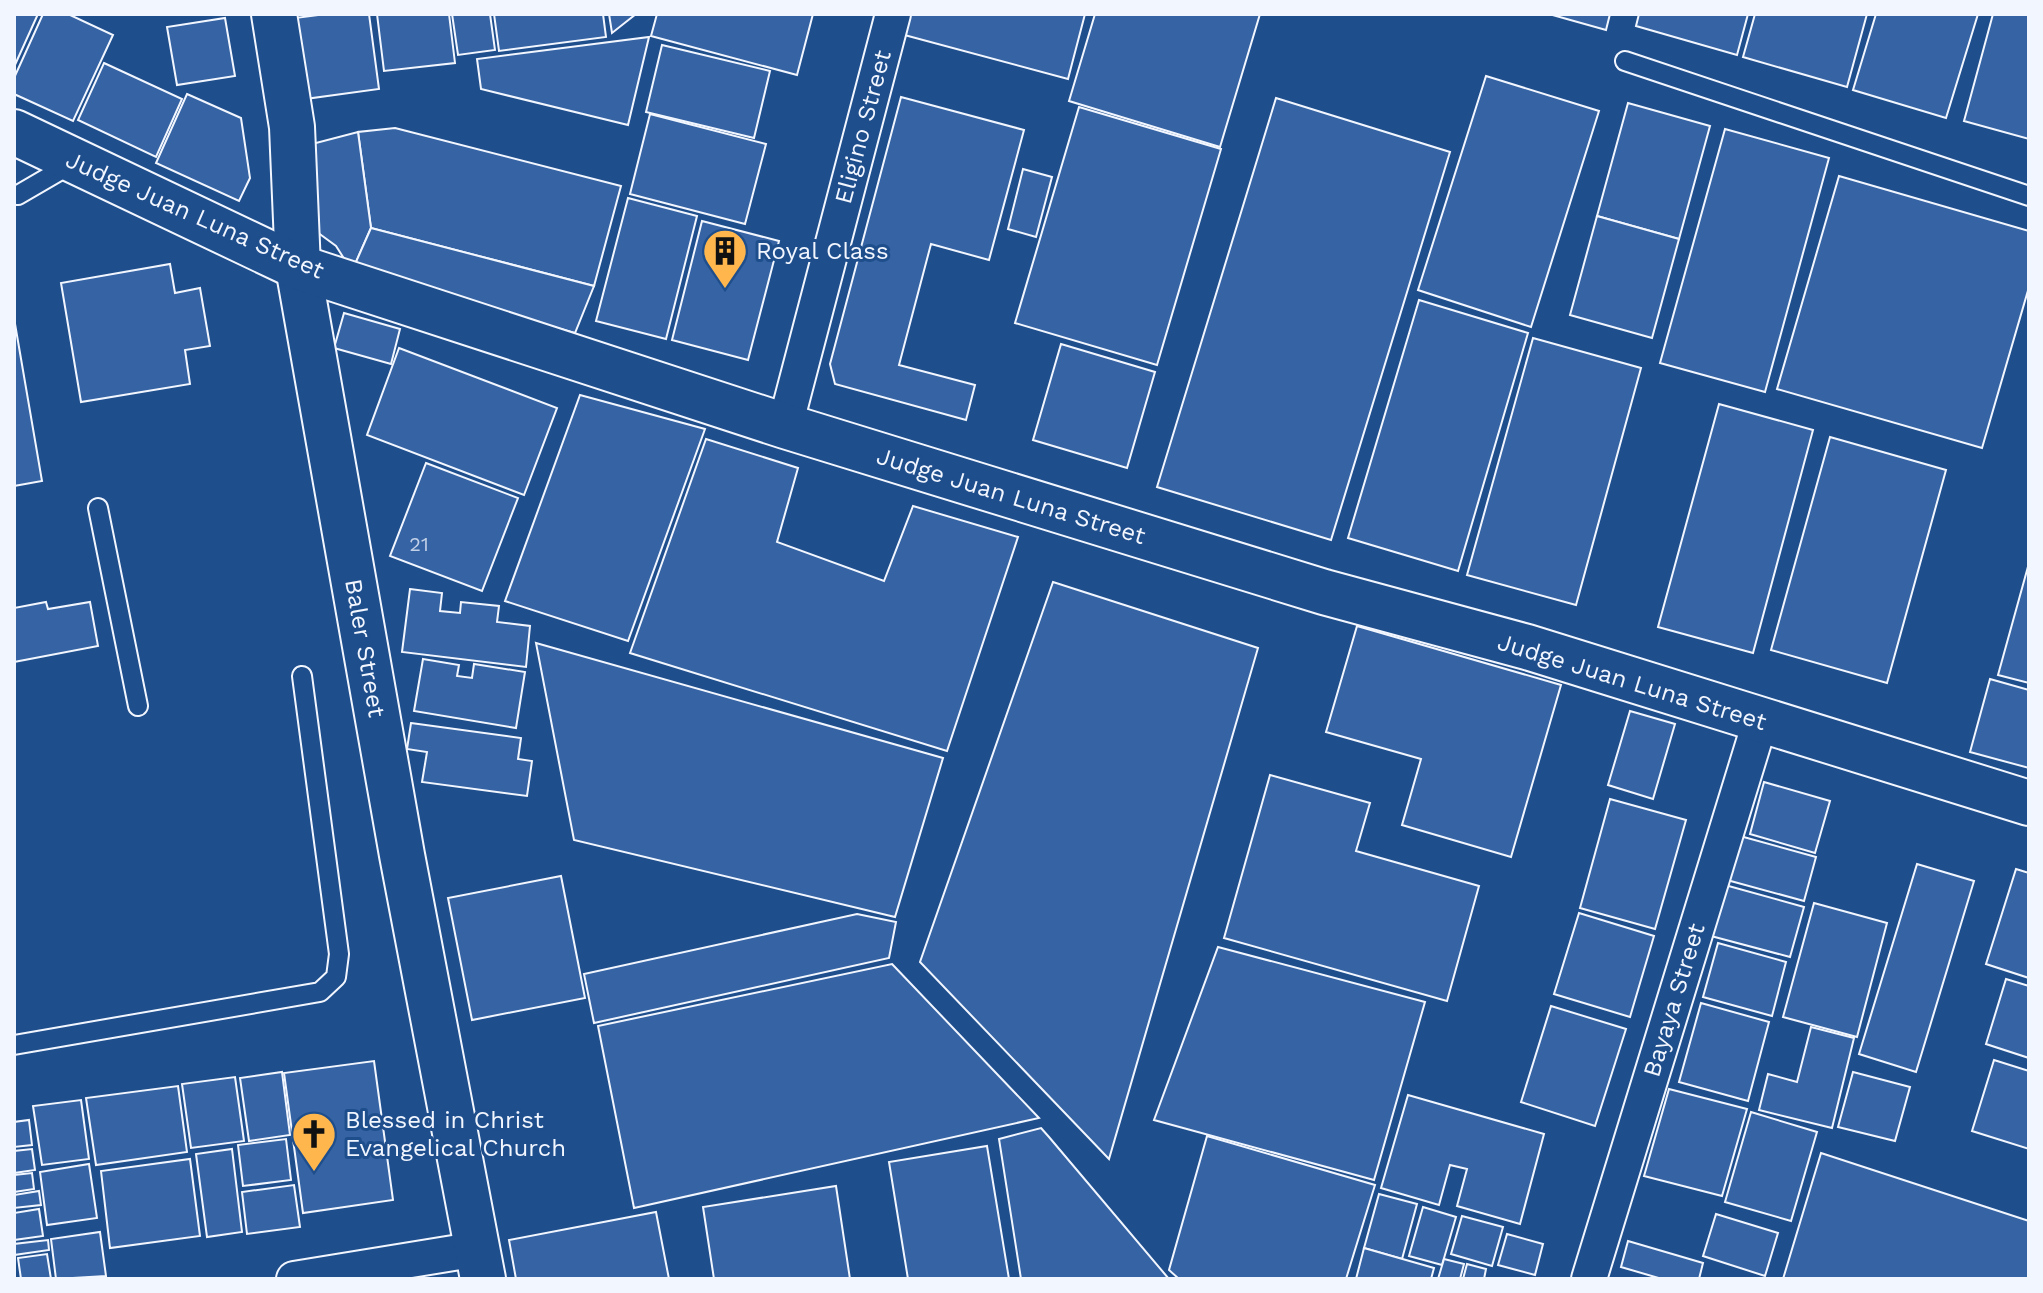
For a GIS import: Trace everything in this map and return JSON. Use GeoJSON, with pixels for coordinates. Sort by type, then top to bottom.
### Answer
{"type":"FeatureCollection","features":[{"type":"Feature","properties":{"kind":"street","name":"Baler Street"},"geometry":{"type":"LineString","coordinates":[[274,14],[292,127],[298,267],[362,664],[481,1264]]}},
{"type":"Feature","properties":{"kind":"street","name":"Eligino Street"},"geometry":{"type":"LineString","coordinates":[[785,426],[893,14]]}},
{"type":"Feature","properties":{"kind":"street","name":"Judge Juan Luna Street"},"geometry":{"type":"LineString","coordinates":[[14,132],[298,267],[785,426],[1324,592],[1527,647],[1760,722],[2029,803]]}},
{"type":"Feature","properties":{"kind":"street","name":"Bayaya Street"},"geometry":{"type":"LineString","coordinates":[[1589,1279],[1760,722]]}},
{"type":"Feature","properties":{"kind":"street"},"geometry":{"type":"LineString","coordinates":[[294,1279],[481,1264]]}},
{"type":"Feature","properties":{"kind":"lane"},"geometry":{"type":"LineString","coordinates":[[1625,61],[2029,196]]}},
{"type":"Feature","properties":{"kind":"lane"},"geometry":{"type":"LineString","coordinates":[[18,195],[76,161]]}},
{"type":"Feature","properties":{"kind":"lane"},"geometry":{"type":"LineString","coordinates":[[98,508],[138,706]]}},
{"type":"Feature","properties":{"kind":"lane"},"geometry":{"type":"LineString","coordinates":[[14,1045],[320,992],[336,977],[339,954],[302,676]]}},
{"type":"Feature","properties":{"kind":"building"},"geometry":{"type":"Polygon","coordinates":[[[14,14],[38,14],[14,67],[14,14]]]}},
{"type":"Feature","properties":{"kind":"building"},"geometry":{"type":"Polygon","coordinates":[[[43,14],[68,14],[113,35],[73,121],[14,94],[14,78],[43,14]]]}},
{"type":"Feature","properties":{"kind":"building"},"geometry":{"type":"Polygon","coordinates":[[[369,14],[379,89],[305,99],[295,18],[369,14]]]}},
{"type":"Feature","properties":{"kind":"building"},"geometry":{"type":"Polygon","coordinates":[[[377,14],[449,14],[455,63],[384,71],[377,14]]]}},
{"type":"Feature","properties":{"kind":"building"},"geometry":{"type":"Polygon","coordinates":[[[452,14],[490,14],[495,50],[458,55],[452,14]]]}},
{"type":"Feature","properties":{"kind":"building"},"geometry":{"type":"Polygon","coordinates":[[[494,14],[603,14],[606,37],[499,51],[494,14]]]}},
{"type":"Feature","properties":{"kind":"building"},"geometry":{"type":"Polygon","coordinates":[[[609,14],[636,14],[612,33],[609,14]]]}},
{"type":"Feature","properties":{"kind":"building"},"geometry":{"type":"Polygon","coordinates":[[[657,14],[813,14],[797,75],[651,36],[657,14]]]}},
{"type":"Feature","properties":{"kind":"building"},"geometry":{"type":"Polygon","coordinates":[[[902,14],[1085,14],[1068,79],[897,33],[902,14]]]}},
{"type":"Feature","properties":{"kind":"building"},"geometry":{"type":"Polygon","coordinates":[[[1095,14],[1260,14],[1220,147],[1069,101],[1095,14]]]}},
{"type":"Feature","properties":{"kind":"building"},"geometry":{"type":"Polygon","coordinates":[[[1549,14],[1610,14],[1606,30],[1549,14]]]}},
{"type":"Feature","properties":{"kind":"building"},"geometry":{"type":"Polygon","coordinates":[[[1639,14],[1748,14],[1737,55],[1636,26],[1639,14]]]}},
{"type":"Feature","properties":{"kind":"building"},"geometry":{"type":"Polygon","coordinates":[[[1755,14],[1867,14],[1847,87],[1743,57],[1755,14]]]}},
{"type":"Feature","properties":{"kind":"building"},"geometry":{"type":"Polygon","coordinates":[[[1876,14],[1978,14],[1946,118],[1853,90],[1876,14]]]}},
{"type":"Feature","properties":{"kind":"building"},"geometry":{"type":"Polygon","coordinates":[[[1993,14],[2029,14],[2029,139],[1964,121],[1993,14]]]}},
{"type":"Feature","properties":{"kind":"building"},"geometry":{"type":"Polygon","coordinates":[[[225,18],[235,76],[177,85],[167,27],[225,18]]]}},
{"type":"Feature","properties":{"kind":"building"},"geometry":{"type":"Polygon","coordinates":[[[649,37],[628,125],[481,89],[477,59],[649,37]]]}},
{"type":"Feature","properties":{"kind":"building"},"geometry":{"type":"Polygon","coordinates":[[[662,45],[770,71],[754,138],[646,112],[662,45]]]}},
{"type":"Feature","properties":{"kind":"building"},"geometry":{"type":"Polygon","coordinates":[[[104,63],[182,99],[156,157],[78,120],[104,63]]]}},
{"type":"Feature","properties":{"kind":"building"},"geometry":{"type":"Polygon","coordinates":[[[1486,76],[1599,111],[1531,327],[1418,290],[1486,76]]]}},
{"type":"Feature","properties":{"kind":"building"},"geometry":{"type":"Polygon","coordinates":[[[187,94],[241,118],[250,178],[239,201],[156,163],[187,94]]]}},
{"type":"Feature","properties":{"kind":"building"},"geometry":{"type":"Polygon","coordinates":[[[901,97],[1024,130],[989,260],[931,244],[899,365],[975,385],[966,420],[835,384],[830,364],[901,97]]]}},
{"type":"Feature","properties":{"kind":"building"},"geometry":{"type":"Polygon","coordinates":[[[1276,98],[1450,152],[1331,540],[1157,487],[1276,98]]]}},
{"type":"Feature","properties":{"kind":"building"},"geometry":{"type":"Polygon","coordinates":[[[1628,103],[1710,126],[1679,239],[1597,216],[1628,103]]]}},
{"type":"Feature","properties":{"kind":"building"},"geometry":{"type":"Polygon","coordinates":[[[1079,107],[1221,149],[1157,365],[1015,323],[1079,107]]]}},
{"type":"Feature","properties":{"kind":"building"},"geometry":{"type":"Polygon","coordinates":[[[650,114],[766,144],[745,224],[630,194],[650,114]]]}},
{"type":"Feature","properties":{"kind":"building"},"geometry":{"type":"Polygon","coordinates":[[[395,128],[621,186],[594,286],[371,228],[358,132],[395,128]]]}},
{"type":"Feature","properties":{"kind":"building"},"geometry":{"type":"Polygon","coordinates":[[[1725,129],[1829,158],[1765,392],[1660,363],[1725,129]]]}},
{"type":"Feature","properties":{"kind":"building"},"geometry":{"type":"Polygon","coordinates":[[[358,132],[371,228],[352,271],[336,246],[317,232],[312,144],[358,132]]]}},
{"type":"Feature","properties":{"kind":"building"},"geometry":{"type":"Polygon","coordinates":[[[1023,169],[1052,177],[1036,237],[1008,229],[1023,169]]]}},
{"type":"Feature","properties":{"kind":"building"},"geometry":{"type":"Polygon","coordinates":[[[1839,176],[2029,231],[2029,287],[1982,448],[1777,389],[1839,176]]]}},
{"type":"Feature","properties":{"kind":"building"},"geometry":{"type":"Polygon","coordinates":[[[628,198],[697,216],[666,339],[596,321],[628,198]]]}},
{"type":"Feature","properties":{"kind":"building"},"geometry":{"type":"Polygon","coordinates":[[[1597,216],[1679,239],[1652,338],[1570,315],[1597,216]]]}},
{"type":"Feature","properties":{"kind":"building","name":"Royal Class"},"geometry":{"type":"Polygon","coordinates":[[[702,221],[779,241],[748,360],[672,340],[702,221]]]}},
{"type":"Feature","properties":{"kind":"building"},"geometry":{"type":"Polygon","coordinates":[[[371,228],[594,286],[575,333],[352,271],[371,228]]]}},
{"type":"Feature","properties":{"kind":"building"},"geometry":{"type":"Polygon","coordinates":[[[170,264],[175,293],[200,288],[210,346],[185,350],[190,384],[81,402],[61,283],[170,264]]]}},
{"type":"Feature","properties":{"kind":"building"},"geometry":{"type":"Polygon","coordinates":[[[1419,300],[1528,333],[1458,571],[1348,538],[1419,300]]]}},
{"type":"Feature","properties":{"kind":"building"},"geometry":{"type":"Polygon","coordinates":[[[344,313],[400,329],[391,364],[334,348],[344,313]]]}},
{"type":"Feature","properties":{"kind":"building"},"geometry":{"type":"Polygon","coordinates":[[[14,318],[42,481],[14,486],[14,318]]]}},
{"type":"Feature","properties":{"kind":"building"},"geometry":{"type":"Polygon","coordinates":[[[1533,338],[1641,368],[1576,605],[1467,575],[1533,338]]]}},
{"type":"Feature","properties":{"kind":"building"},"geometry":{"type":"Polygon","coordinates":[[[1061,344],[1155,372],[1127,468],[1033,440],[1061,344]]]}},
{"type":"Feature","properties":{"kind":"building"},"geometry":{"type":"Polygon","coordinates":[[[399,348],[557,408],[524,495],[367,435],[399,348]]]}},
{"type":"Feature","properties":{"kind":"building"},"geometry":{"type":"Polygon","coordinates":[[[580,395],[705,429],[628,641],[505,601],[580,395]]]}},
{"type":"Feature","properties":{"kind":"building"},"geometry":{"type":"Polygon","coordinates":[[[1719,404],[1813,430],[1753,653],[1658,627],[1719,404]]]}},
{"type":"Feature","properties":{"kind":"building"},"geometry":{"type":"Polygon","coordinates":[[[1830,437],[1946,470],[1887,683],[1771,650],[1830,437]]]}},
{"type":"Feature","properties":{"kind":"building"},"geometry":{"type":"Polygon","coordinates":[[[706,439],[798,468],[777,542],[884,581],[913,506],[1018,537],[947,751],[630,653],[706,439]]]}},
{"type":"Feature","properties":{"kind":"building"},"geometry":{"type":"Polygon","coordinates":[[[426,463],[518,498],[482,591],[390,556],[426,463]]]}},
{"type":"Feature","properties":{"kind":"building"},"geometry":{"type":"Polygon","coordinates":[[[2029,563],[2029,683],[1998,675],[2029,563]]]}},
{"type":"Feature","properties":{"kind":"building"},"geometry":{"type":"Polygon","coordinates":[[[1053,582],[1258,648],[1109,1159],[920,962],[1053,582]]]}},
{"type":"Feature","properties":{"kind":"building"},"geometry":{"type":"Polygon","coordinates":[[[410,589],[442,593],[440,611],[460,613],[461,602],[499,606],[497,622],[530,626],[526,667],[402,652],[410,589]]]}},
{"type":"Feature","properties":{"kind":"building"},"geometry":{"type":"Polygon","coordinates":[[[46,602],[48,609],[90,602],[98,646],[14,662],[14,608],[46,602]]]}},
{"type":"Feature","properties":{"kind":"building"},"geometry":{"type":"Polygon","coordinates":[[[1357,626],[1561,685],[1511,857],[1402,825],[1421,759],[1326,732],[1357,626]]]}},
{"type":"Feature","properties":{"kind":"building"},"geometry":{"type":"Polygon","coordinates":[[[536,643],[943,758],[895,917],[574,840],[536,643]]]}},
{"type":"Feature","properties":{"kind":"building"},"geometry":{"type":"Polygon","coordinates":[[[423,659],[459,665],[457,676],[472,678],[474,664],[525,672],[516,728],[414,711],[423,659]]]}},
{"type":"Feature","properties":{"kind":"building"},"geometry":{"type":"Polygon","coordinates":[[[1990,679],[2029,690],[2029,768],[1970,752],[1990,679]]]}},
{"type":"Feature","properties":{"kind":"building"},"geometry":{"type":"Polygon","coordinates":[[[1630,711],[1675,724],[1653,799],[1608,785],[1630,711]]]}},
{"type":"Feature","properties":{"kind":"building"},"geometry":{"type":"Polygon","coordinates":[[[411,723],[521,738],[518,759],[532,761],[527,796],[422,782],[427,752],[407,749],[411,723]]]}},
{"type":"Feature","properties":{"kind":"building"},"geometry":{"type":"Polygon","coordinates":[[[1270,775],[1370,803],[1356,851],[1479,886],[1447,1001],[1224,938],[1270,775]]]}},
{"type":"Feature","properties":{"kind":"building"},"geometry":{"type":"Polygon","coordinates":[[[1764,782],[1830,801],[1815,853],[1750,834],[1764,782]]]}},
{"type":"Feature","properties":{"kind":"building"},"geometry":{"type":"Polygon","coordinates":[[[1610,799],[1686,820],[1655,929],[1580,908],[1610,799]]]}},
{"type":"Feature","properties":{"kind":"building"},"geometry":{"type":"Polygon","coordinates":[[[1740,836],[1816,857],[1804,901],[1727,880],[1740,836]]]}},
{"type":"Feature","properties":{"kind":"building"},"geometry":{"type":"Polygon","coordinates":[[[1917,864],[1974,881],[1916,1072],[1859,1054],[1917,864]]]}},
{"type":"Feature","properties":{"kind":"building"},"geometry":{"type":"Polygon","coordinates":[[[2016,869],[2029,873],[2029,978],[1986,964],[2016,869]]]}},
{"type":"Feature","properties":{"kind":"building"},"geometry":{"type":"Polygon","coordinates":[[[561,876],[585,998],[472,1020],[448,898],[561,876]]]}},
{"type":"Feature","properties":{"kind":"building"},"geometry":{"type":"Polygon","coordinates":[[[1725,885],[1804,907],[1790,957],[1711,936],[1725,885]]]}},
{"type":"Feature","properties":{"kind":"building"},"geometry":{"type":"Polygon","coordinates":[[[1814,903],[1887,923],[1857,1037],[1783,1017],[1814,903]]]}},
{"type":"Feature","properties":{"kind":"building"},"geometry":{"type":"Polygon","coordinates":[[[1579,913],[1654,936],[1630,1017],[1554,994],[1579,913]]]}},
{"type":"Feature","properties":{"kind":"building"},"geometry":{"type":"Polygon","coordinates":[[[857,914],[896,922],[889,958],[594,1023],[584,974],[857,914]]]}},
{"type":"Feature","properties":{"kind":"building"},"geometry":{"type":"Polygon","coordinates":[[[1718,943],[1786,962],[1772,1016],[1703,997],[1718,943]]]}},
{"type":"Feature","properties":{"kind":"building"},"geometry":{"type":"Polygon","coordinates":[[[1218,947],[1425,1002],[1374,1180],[1154,1120],[1218,947]]]}},
{"type":"Feature","properties":{"kind":"building"},"geometry":{"type":"Polygon","coordinates":[[[892,964],[1039,1118],[634,1208],[598,1026],[892,964]]]}},
{"type":"Feature","properties":{"kind":"building"},"geometry":{"type":"Polygon","coordinates":[[[2006,979],[2029,986],[2029,1058],[1986,1044],[2006,979]]]}},
{"type":"Feature","properties":{"kind":"building"},"geometry":{"type":"Polygon","coordinates":[[[1701,1003],[1769,1022],[1748,1101],[1679,1082],[1701,1003]]]}},
{"type":"Feature","properties":{"kind":"building"},"geometry":{"type":"Polygon","coordinates":[[[1551,1006],[1626,1029],[1595,1126],[1521,1102],[1551,1006]]]}},
{"type":"Feature","properties":{"kind":"building"},"geometry":{"type":"Polygon","coordinates":[[[1811,1027],[1854,1038],[1832,1128],[1759,1110],[1768,1074],[1797,1082],[1811,1027]]]}},
{"type":"Feature","properties":{"kind":"building"},"geometry":{"type":"Polygon","coordinates":[[[1994,1060],[2029,1071],[2029,1149],[1972,1131],[1994,1060]]]}},
{"type":"Feature","properties":{"kind":"building"},"geometry":{"type":"Polygon","coordinates":[[[374,1061],[393,1200],[303,1213],[284,1073],[374,1061]]]}},
{"type":"Feature","properties":{"kind":"building"},"geometry":{"type":"Polygon","coordinates":[[[282,1072],[290,1135],[249,1141],[240,1078],[282,1072]]]}},
{"type":"Feature","properties":{"kind":"building"},"geometry":{"type":"Polygon","coordinates":[[[1853,1072],[1910,1087],[1895,1141],[1838,1127],[1853,1072]]]}},
{"type":"Feature","properties":{"kind":"building"},"geometry":{"type":"Polygon","coordinates":[[[235,1077],[244,1141],[191,1148],[182,1084],[235,1077]]]}},
{"type":"Feature","properties":{"kind":"building"},"geometry":{"type":"Polygon","coordinates":[[[178,1086],[187,1152],[96,1165],[86,1098],[178,1086]]]}},
{"type":"Feature","properties":{"kind":"building"},"geometry":{"type":"Polygon","coordinates":[[[1669,1089],[1747,1109],[1722,1196],[1644,1176],[1669,1089]]]}},
{"type":"Feature","properties":{"kind":"building"},"geometry":{"type":"Polygon","coordinates":[[[1408,1095],[1544,1134],[1520,1224],[1457,1206],[1467,1169],[1450,1165],[1439,1205],[1381,1188],[1408,1095]]]}},
{"type":"Feature","properties":{"kind":"building"},"geometry":{"type":"Polygon","coordinates":[[[81,1100],[89,1159],[42,1165],[33,1106],[81,1100]]]}},
{"type":"Feature","properties":{"kind":"building"},"geometry":{"type":"Polygon","coordinates":[[[1751,1112],[1817,1132],[1791,1221],[1725,1202],[1751,1112]]]}},
{"type":"Feature","properties":{"kind":"building"},"geometry":{"type":"Polygon","coordinates":[[[29,1120],[32,1145],[14,1147],[14,1122],[29,1120]]]}},
{"type":"Feature","properties":{"kind":"building"},"geometry":{"type":"Polygon","coordinates":[[[1041,1128],[1169,1279],[1021,1279],[999,1139],[1041,1128]]]}},
{"type":"Feature","properties":{"kind":"building"},"geometry":{"type":"Polygon","coordinates":[[[1207,1136],[1375,1185],[1346,1279],[1179,1279],[1169,1270],[1207,1136]]]}},
{"type":"Feature","properties":{"kind":"building"},"geometry":{"type":"Polygon","coordinates":[[[286,1139],[291,1180],[243,1186],[238,1145],[286,1139]]]}},
{"type":"Feature","properties":{"kind":"building"},"geometry":{"type":"Polygon","coordinates":[[[987,1146],[1009,1279],[908,1279],[889,1162],[987,1146]]]}},
{"type":"Feature","properties":{"kind":"building"},"geometry":{"type":"Polygon","coordinates":[[[32,1149],[35,1170],[14,1173],[14,1151],[32,1149]]]}},
{"type":"Feature","properties":{"kind":"building"},"geometry":{"type":"Polygon","coordinates":[[[232,1149],[242,1232],[207,1237],[196,1154],[232,1149]]]}},
{"type":"Feature","properties":{"kind":"building"},"geometry":{"type":"Polygon","coordinates":[[[1821,1153],[2029,1221],[2029,1279],[1783,1279],[1821,1153]]]}},
{"type":"Feature","properties":{"kind":"building"},"geometry":{"type":"Polygon","coordinates":[[[190,1159],[200,1236],[110,1248],[101,1171],[190,1159]]]}},
{"type":"Feature","properties":{"kind":"building"},"geometry":{"type":"Polygon","coordinates":[[[89,1164],[97,1218],[47,1225],[40,1172],[89,1164]]]}},
{"type":"Feature","properties":{"kind":"building"},"geometry":{"type":"Polygon","coordinates":[[[32,1173],[34,1189],[14,1192],[14,1175],[32,1173]]]}},
{"type":"Feature","properties":{"kind":"building"},"geometry":{"type":"Polygon","coordinates":[[[294,1185],[300,1227],[247,1234],[242,1192],[294,1185]]]}},
{"type":"Feature","properties":{"kind":"building"},"geometry":{"type":"Polygon","coordinates":[[[836,1186],[850,1279],[714,1279],[703,1207],[836,1186]]]}},
{"type":"Feature","properties":{"kind":"building"},"geometry":{"type":"Polygon","coordinates":[[[39,1191],[41,1205],[14,1208],[14,1195],[39,1191]]]}},
{"type":"Feature","properties":{"kind":"building"},"geometry":{"type":"Polygon","coordinates":[[[1379,1194],[1417,1204],[1402,1259],[1364,1248],[1379,1194]]]}},
{"type":"Feature","properties":{"kind":"building"},"geometry":{"type":"Polygon","coordinates":[[[1423,1207],[1456,1217],[1442,1265],[1409,1256],[1423,1207]]]}},
{"type":"Feature","properties":{"kind":"building"},"geometry":{"type":"Polygon","coordinates":[[[39,1209],[43,1236],[14,1240],[14,1213],[39,1209]]]}},
{"type":"Feature","properties":{"kind":"building"},"geometry":{"type":"Polygon","coordinates":[[[656,1212],[669,1279],[516,1279],[509,1240],[656,1212]]]}},
{"type":"Feature","properties":{"kind":"building"},"geometry":{"type":"Polygon","coordinates":[[[1716,1214],[1778,1233],[1765,1276],[1703,1256],[1716,1214]]]}},
{"type":"Feature","properties":{"kind":"building"},"geometry":{"type":"Polygon","coordinates":[[[1462,1216],[1503,1227],[1492,1266],[1451,1254],[1462,1216]]]}},
{"type":"Feature","properties":{"kind":"building"},"geometry":{"type":"Polygon","coordinates":[[[100,1232],[106,1276],[56,1279],[51,1239],[100,1232]]]}},
{"type":"Feature","properties":{"kind":"building"},"geometry":{"type":"Polygon","coordinates":[[[1507,1234],[1543,1244],[1535,1275],[1498,1265],[1507,1234]]]}},
{"type":"Feature","properties":{"kind":"building"},"geometry":{"type":"Polygon","coordinates":[[[48,1240],[49,1250],[14,1255],[14,1244],[48,1240]]]}},
{"type":"Feature","properties":{"kind":"building"},"geometry":{"type":"Polygon","coordinates":[[[1628,1241],[1703,1263],[1699,1279],[1662,1279],[1621,1267],[1628,1241]]]}},
{"type":"Feature","properties":{"kind":"building"},"geometry":{"type":"Polygon","coordinates":[[[1364,1248],[1434,1268],[1431,1279],[1356,1279],[1364,1248]]]}},
{"type":"Feature","properties":{"kind":"building"},"geometry":{"type":"Polygon","coordinates":[[[47,1254],[51,1279],[21,1279],[18,1258],[47,1254]]]}},
{"type":"Feature","properties":{"kind":"building"},"geometry":{"type":"Polygon","coordinates":[[[1444,1259],[1464,1264],[1460,1279],[1438,1279],[1444,1259]]]}},
{"type":"Feature","properties":{"kind":"building"},"geometry":{"type":"Polygon","coordinates":[[[1467,1264],[1486,1269],[1484,1279],[1463,1279],[1467,1264]]]}},
{"type":"Feature","properties":{"kind":"place","name":"Royal Class"},"geometry":{"type":"Point","coordinates":[725,290]}},
{"type":"Feature","properties":{"kind":"place","name":"Blessed in Christ Evangelical Church"},"geometry":{"type":"Point","coordinates":[314,1173]}}]}
